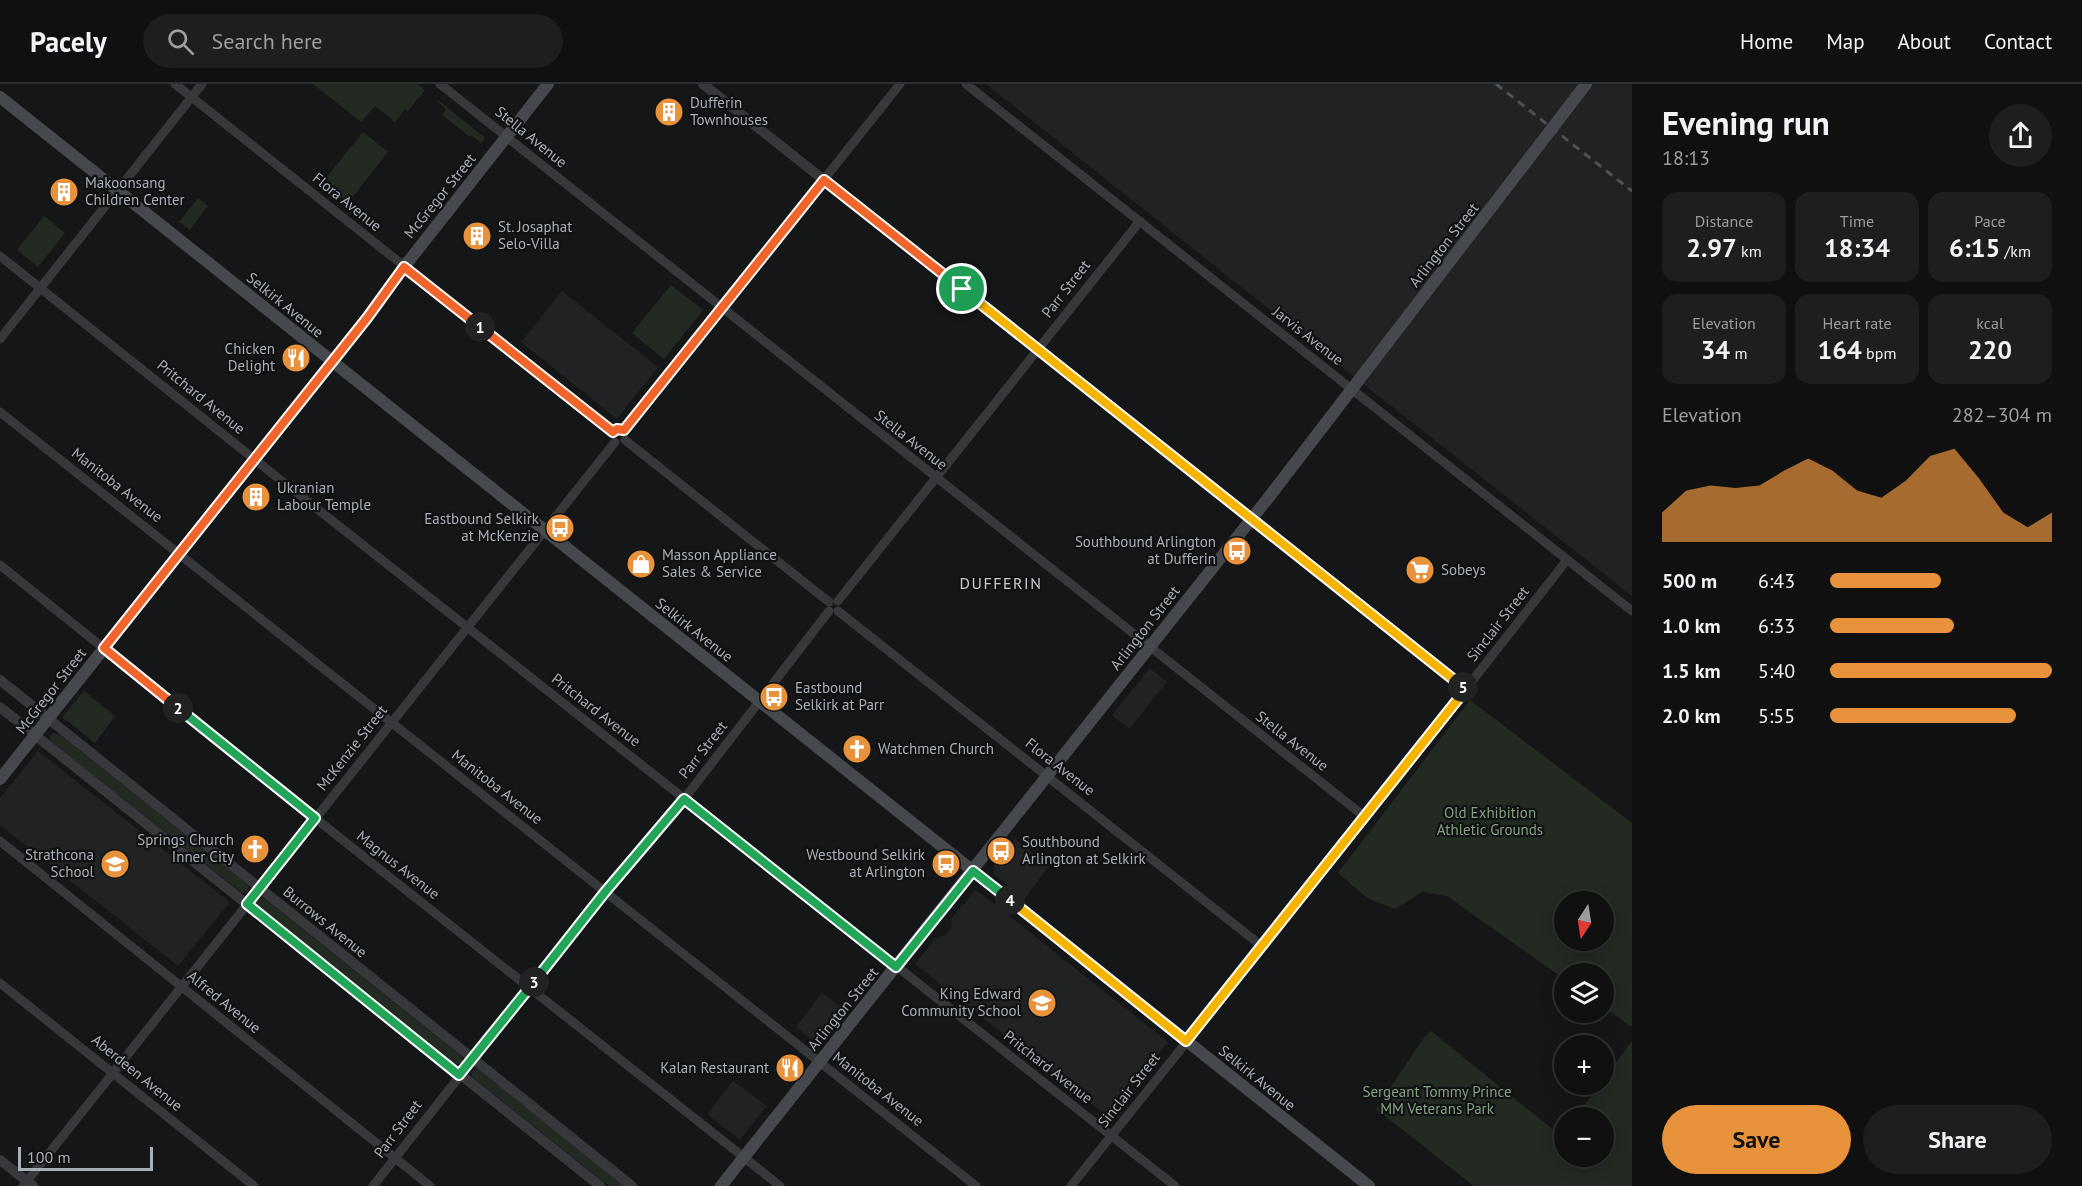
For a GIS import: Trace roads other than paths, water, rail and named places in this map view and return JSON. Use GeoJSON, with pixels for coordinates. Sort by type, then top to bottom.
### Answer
{"type":"FeatureCollection","features":[{"type":"Feature","properties":{"kind":"main road","name":"McGregor Street"},"geometry":{"type":"LineString","coordinates":[[0,779],[332,362],[548,84]]}},
{"type":"Feature","properties":{"kind":"main road","name":"Arlington Street"},"geometry":{"type":"LineString","coordinates":[[721,1186],[1269,497],[1587,84]]}},
{"type":"Feature","properties":{"kind":"main road","name":"Selkirk Avenue"},"geometry":{"type":"LineString","coordinates":[[0,97],[1369,1186]]}},
{"type":"Feature","properties":{"kind":"street","name":"Flora Avenue"},"geometry":{"type":"LineString","coordinates":[[175,84],[1263,947]]}},
{"type":"Feature","properties":{"kind":"street"},"geometry":{"type":"LineString","coordinates":[[0,339],[202,84]]}},
{"type":"Feature","properties":{"kind":"street","name":"Stella Avenue"},"geometry":{"type":"LineString","coordinates":[[440,84],[1365,817]]}},
{"type":"Feature","properties":{"kind":"street"},"geometry":{"type":"LineString","coordinates":[[703,84],[1466,690]]}},
{"type":"Feature","properties":{"kind":"street","name":"McKenzie Street"},"geometry":{"type":"LineString","coordinates":[[28,1184],[181,987],[900,84]]}},
{"type":"Feature","properties":{"kind":"street","name":"Jarvis Avenue"},"geometry":{"type":"LineString","coordinates":[[966,84],[1632,611]]}},
{"type":"Feature","properties":{"kind":"street","name":"Parr Street"},"geometry":{"type":"LineString","coordinates":[[373,1186],[605,892],[684,799],[833,606],[1140,221]]}},
{"type":"Feature","properties":{"kind":"street","name":"Pritchard Avenue"},"geometry":{"type":"LineString","coordinates":[[0,256],[1175,1186]]}},
{"type":"Feature","properties":{"kind":"street","name":"Manitoba Avenue"},"geometry":{"type":"LineString","coordinates":[[0,412],[976,1186]]}},
{"type":"Feature","properties":{"kind":"street","name":"Sinclair Street"},"geometry":{"type":"LineString","coordinates":[[1071,1186],[1263,947],[1567,560]]}},
{"type":"Feature","properties":{"kind":"street","name":"Magnus Avenue"},"geometry":{"type":"LineString","coordinates":[[0,565],[780,1186]]}},
{"type":"Feature","properties":{"kind":"street","name":"Burrows Avenue"},"geometry":{"type":"LineString","coordinates":[[0,680],[632,1186]]}},
{"type":"Feature","properties":{"kind":"street"},"geometry":{"type":"LineString","coordinates":[[0,708],[600,1186]]}},
{"type":"Feature","properties":{"kind":"street","name":"Alfred Avenue"},"geometry":{"type":"LineString","coordinates":[[0,841],[430,1186]]}},
{"type":"Feature","properties":{"kind":"street","name":"Aberdeen Avenue"},"geometry":{"type":"LineString","coordinates":[[0,983],[254,1186]]}},
{"type":"Feature","properties":{"kind":"street"},"geometry":{"type":"LineString","coordinates":[[0,1160],[28,1184]]}},
{"type":"Feature","properties":{"kind":"railway"},"geometry":{"type":"LineString","coordinates":[[1496,84],[1632,191]]}},
{"type":"Feature","properties":{"kind":"place","name":"Dufferin Townhouses"},"geometry":{"type":"Point","coordinates":[669,112]}},
{"type":"Feature","properties":{"kind":"place","name":"Makoonsang Children Center"},"geometry":{"type":"Point","coordinates":[64,192]}},
{"type":"Feature","properties":{"kind":"place","name":"St. Josaphat Selo-Villa"},"geometry":{"type":"Point","coordinates":[477,236]}},
{"type":"Feature","properties":{"kind":"place","name":"Chicken Delight"},"geometry":{"type":"Point","coordinates":[296,358]}},
{"type":"Feature","properties":{"kind":"place","name":"Ukranian Labour Temple"},"geometry":{"type":"Point","coordinates":[256,497]}},
{"type":"Feature","properties":{"kind":"place","name":"Eastbound Selkirk at McKenzie"},"geometry":{"type":"Point","coordinates":[560,528]}},
{"type":"Feature","properties":{"kind":"place","name":"Southbound Arlington at Dufferin"},"geometry":{"type":"Point","coordinates":[1237,551]}},
{"type":"Feature","properties":{"kind":"place","name":"Masson Appliance Sales & Service"},"geometry":{"type":"Point","coordinates":[641,564]}},
{"type":"Feature","properties":{"kind":"place","name":"Sobeys"},"geometry":{"type":"Point","coordinates":[1420,570]}},
{"type":"Feature","properties":{"kind":"place","name":"Eastbound Selkirk at Parr"},"geometry":{"type":"Point","coordinates":[774,697]}},
{"type":"Feature","properties":{"kind":"place","name":"Watchmen Church"},"geometry":{"type":"Point","coordinates":[857,749]}},
{"type":"Feature","properties":{"kind":"place","name":"Springs Church Inner City"},"geometry":{"type":"Point","coordinates":[255,849]}},
{"type":"Feature","properties":{"kind":"place","name":"Southbound Arlington at Selkirk"},"geometry":{"type":"Point","coordinates":[1001,851]}},
{"type":"Feature","properties":{"kind":"place","name":"Strathcona School"},"geometry":{"type":"Point","coordinates":[115,864]}},
{"type":"Feature","properties":{"kind":"place","name":"Westbound Selkirk at Arlington"},"geometry":{"type":"Point","coordinates":[946,864]}},
{"type":"Feature","properties":{"kind":"place","name":"King Edward Community School"},"geometry":{"type":"Point","coordinates":[1042,1003]}},
{"type":"Feature","properties":{"kind":"place","name":"Kalan Restaurant"},"geometry":{"type":"Point","coordinates":[790,1068]}},
{"type":"Feature","properties":{"kind":"district","name":"DUFFERIN"},"geometry":{"type":"Point","coordinates":[1001,583]}},
{"type":"Feature","properties":{"kind":"park label","name":"Old Exhibition Athletic Grounds"},"geometry":{"type":"Point","coordinates":[1490,822]}},
{"type":"Feature","properties":{"kind":"park label","name":"Sergeant Tommy Prince MM Veterans Park"},"geometry":{"type":"Point","coordinates":[1437,1100]}}]}
